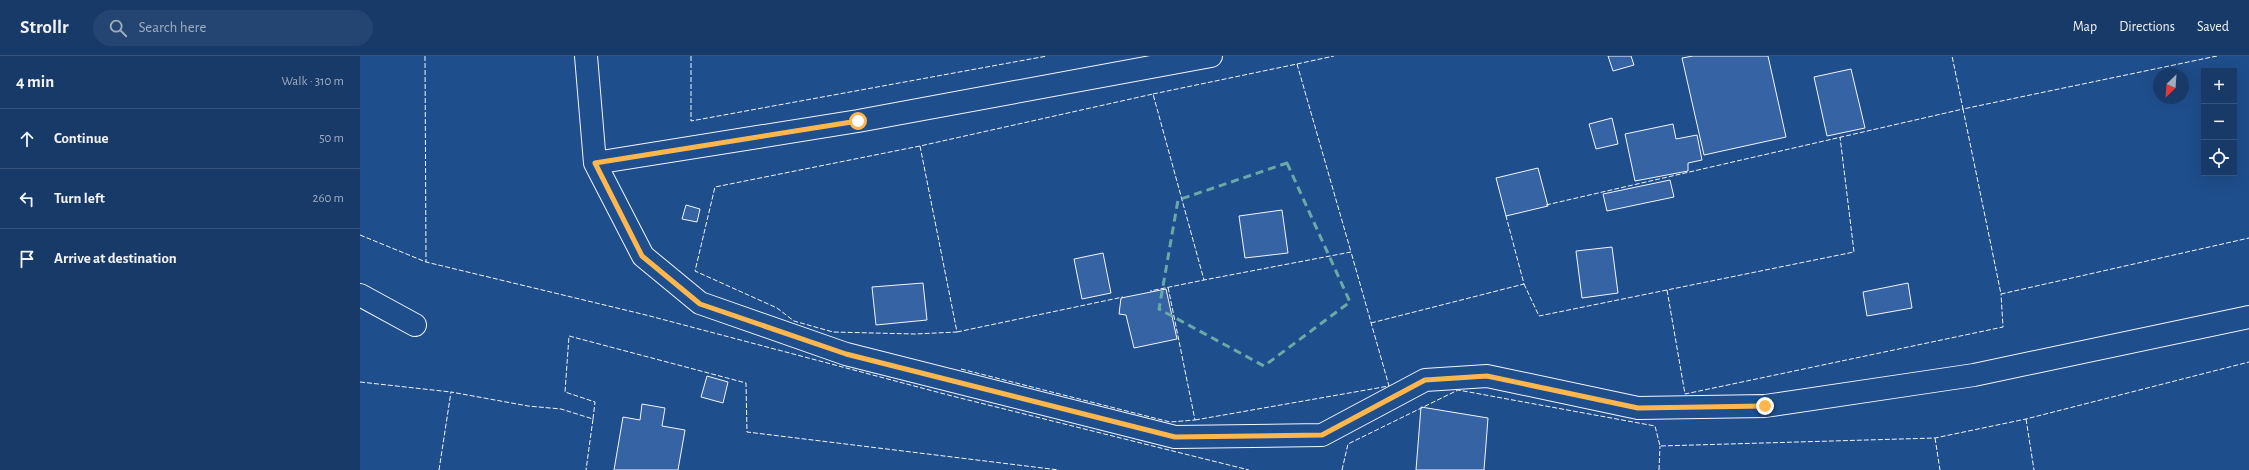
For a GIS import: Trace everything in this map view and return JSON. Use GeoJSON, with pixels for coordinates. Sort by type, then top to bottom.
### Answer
{"type":"FeatureCollection","features":[{"type":"Feature","properties":{"kind":"street"},"geometry":{"type":"LineString","coordinates":[[586,56],[595,163],[642,256],[700,304],[846,354],[1175,437],[1322,435],[1425,380],[1487,376],[1638,408],[1765,406],[1974,375],[2249,317]]}},
{"type":"Feature","properties":{"kind":"street"},"geometry":{"type":"LineString","coordinates":[[595,163],[858,121],[1211,56]]}},
{"type":"Feature","properties":{"kind":"street"},"geometry":{"type":"LineString","coordinates":[[360,295],[415,325]]}},
{"type":"Feature","properties":{"kind":"highlighted area"},"geometry":{"type":"Polygon","coordinates":[[[1287,163],[1350,302],[1264,366],[1159,309],[1178,200],[1287,163]]]}},
{"type":"Feature","properties":{"kind":"building"},"geometry":{"type":"Polygon","coordinates":[[[1608,56],[1631,56],[1634,65],[1613,71],[1608,56]]]}},
{"type":"Feature","properties":{"kind":"building"},"geometry":{"type":"Polygon","coordinates":[[[1693,56],[1768,56],[1786,137],[1704,155],[1682,58],[1693,56]]]}},
{"type":"Feature","properties":{"kind":"building"},"geometry":{"type":"Polygon","coordinates":[[[1851,69],[1865,128],[1827,136],[1814,77],[1851,69]]]}},
{"type":"Feature","properties":{"kind":"building"},"geometry":{"type":"Polygon","coordinates":[[[1612,118],[1618,144],[1596,149],[1589,124],[1612,118]]]}},
{"type":"Feature","properties":{"kind":"building"},"geometry":{"type":"Polygon","coordinates":[[[1673,124],[1676,139],[1697,135],[1702,160],[1688,163],[1688,171],[1635,181],[1625,134],[1673,124]]]}},
{"type":"Feature","properties":{"kind":"building"},"geometry":{"type":"Polygon","coordinates":[[[1538,168],[1548,206],[1506,216],[1496,178],[1538,168]]]}},
{"type":"Feature","properties":{"kind":"building"},"geometry":{"type":"Polygon","coordinates":[[[1670,180],[1674,197],[1607,211],[1603,194],[1670,180]]]}},
{"type":"Feature","properties":{"kind":"building"},"geometry":{"type":"Polygon","coordinates":[[[686,205],[700,209],[697,222],[682,219],[686,205]]]}},
{"type":"Feature","properties":{"kind":"building"},"geometry":{"type":"Polygon","coordinates":[[[1282,210],[1288,253],[1245,258],[1239,216],[1282,210]]]}},
{"type":"Feature","properties":{"kind":"building"},"geometry":{"type":"Polygon","coordinates":[[[1612,247],[1618,293],[1582,298],[1576,251],[1612,247]]]}},
{"type":"Feature","properties":{"kind":"building"},"geometry":{"type":"Polygon","coordinates":[[[1103,253],[1111,293],[1082,299],[1074,259],[1103,253]]]}},
{"type":"Feature","properties":{"kind":"building"},"geometry":{"type":"Polygon","coordinates":[[[923,283],[927,320],[876,325],[872,287],[923,283]]]}},
{"type":"Feature","properties":{"kind":"building"},"geometry":{"type":"Polygon","coordinates":[[[1908,283],[1912,308],[1867,316],[1863,292],[1908,283]]]}},
{"type":"Feature","properties":{"kind":"building"},"geometry":{"type":"Polygon","coordinates":[[[1166,289],[1177,339],[1134,348],[1126,315],[1119,314],[1121,298],[1166,289]]]}},
{"type":"Feature","properties":{"kind":"building"},"geometry":{"type":"Polygon","coordinates":[[[707,376],[728,382],[723,403],[701,397],[707,376]]]}},
{"type":"Feature","properties":{"kind":"building"},"geometry":{"type":"Polygon","coordinates":[[[642,404],[665,408],[662,426],[685,430],[678,470],[614,470],[623,417],[640,420],[642,404]]]}},
{"type":"Feature","properties":{"kind":"building"},"geometry":{"type":"Polygon","coordinates":[[[1421,407],[1488,418],[1484,470],[1416,470],[1421,407]]]}},
{"type":"Feature","properties":{"kind":"fence"},"geometry":{"type":"LineString","coordinates":[[425,56],[426,262]]}},
{"type":"Feature","properties":{"kind":"fence"},"geometry":{"type":"LineString","coordinates":[[691,56],[691,121],[1047,56]]}},
{"type":"Feature","properties":{"kind":"fence"},"geometry":{"type":"LineString","coordinates":[[1297,64],[1334,56]]}},
{"type":"Feature","properties":{"kind":"fence"},"geometry":{"type":"LineString","coordinates":[[1546,205],[1963,109],[1952,56]]}},
{"type":"Feature","properties":{"kind":"fence"},"geometry":{"type":"LineString","coordinates":[[2217,56],[1963,109],[2001,294],[2249,238]]}},
{"type":"Feature","properties":{"kind":"fence"},"geometry":{"type":"LineString","coordinates":[[1153,94],[1297,64],[1351,252]]}},
{"type":"Feature","properties":{"kind":"fence"},"geometry":{"type":"LineString","coordinates":[[920,146],[957,332],[915,334],[833,332],[794,321],[777,308],[695,271],[715,187],[920,146],[1153,94],[1204,280],[1150,291]]}},
{"type":"Feature","properties":{"kind":"fence"},"geometry":{"type":"LineString","coordinates":[[1524,284],[1539,316],[1854,252],[1840,137]]}},
{"type":"Feature","properties":{"kind":"fence"},"geometry":{"type":"LineString","coordinates":[[1371,323],[1524,284],[1506,216],[1509,215]]}},
{"type":"Feature","properties":{"kind":"fence"},"geometry":{"type":"LineString","coordinates":[[360,235],[426,262],[646,315],[952,396],[1249,470]]}},
{"type":"Feature","properties":{"kind":"fence"},"geometry":{"type":"LineString","coordinates":[[1195,420],[1389,386],[1351,252],[1204,280]]}},
{"type":"Feature","properties":{"kind":"fence"},"geometry":{"type":"LineString","coordinates":[[961,369],[1170,422],[1195,420],[1168,287]]}},
{"type":"Feature","properties":{"kind":"fence"},"geometry":{"type":"LineString","coordinates":[[1667,290],[1685,394],[2003,327],[2001,294]]}},
{"type":"Feature","properties":{"kind":"fence"},"geometry":{"type":"LineString","coordinates":[[957,332],[1123,297]]}},
{"type":"Feature","properties":{"kind":"fence"},"geometry":{"type":"LineString","coordinates":[[593,419],[595,402],[565,392],[569,336],[746,383],[747,432],[1059,470]]}},
{"type":"Feature","properties":{"kind":"fence"},"geometry":{"type":"LineString","coordinates":[[1342,470],[1348,444],[1458,390],[1655,426],[1660,446],[1935,438],[2026,419],[2249,362]]}},
{"type":"Feature","properties":{"kind":"fence"},"geometry":{"type":"LineString","coordinates":[[360,382],[451,392]]}},
{"type":"Feature","properties":{"kind":"fence"},"geometry":{"type":"LineString","coordinates":[[439,470],[451,392],[528,406],[561,409],[593,419],[586,470]]}},
{"type":"Feature","properties":{"kind":"fence"},"geometry":{"type":"LineString","coordinates":[[2026,419],[2034,470]]}},
{"type":"Feature","properties":{"kind":"fence"},"geometry":{"type":"LineString","coordinates":[[1935,438],[1940,470]]}},
{"type":"Feature","properties":{"kind":"fence"},"geometry":{"type":"LineString","coordinates":[[1659,470],[1660,446]]}},
{"type":"Feature","properties":{"kind":"route"},"geometry":{"type":"LineString","coordinates":[[858,121],[595,163],[642,256],[700,304],[846,354],[1175,437],[1322,435],[1425,380],[1487,376],[1638,408],[1765,406]]}}]}
